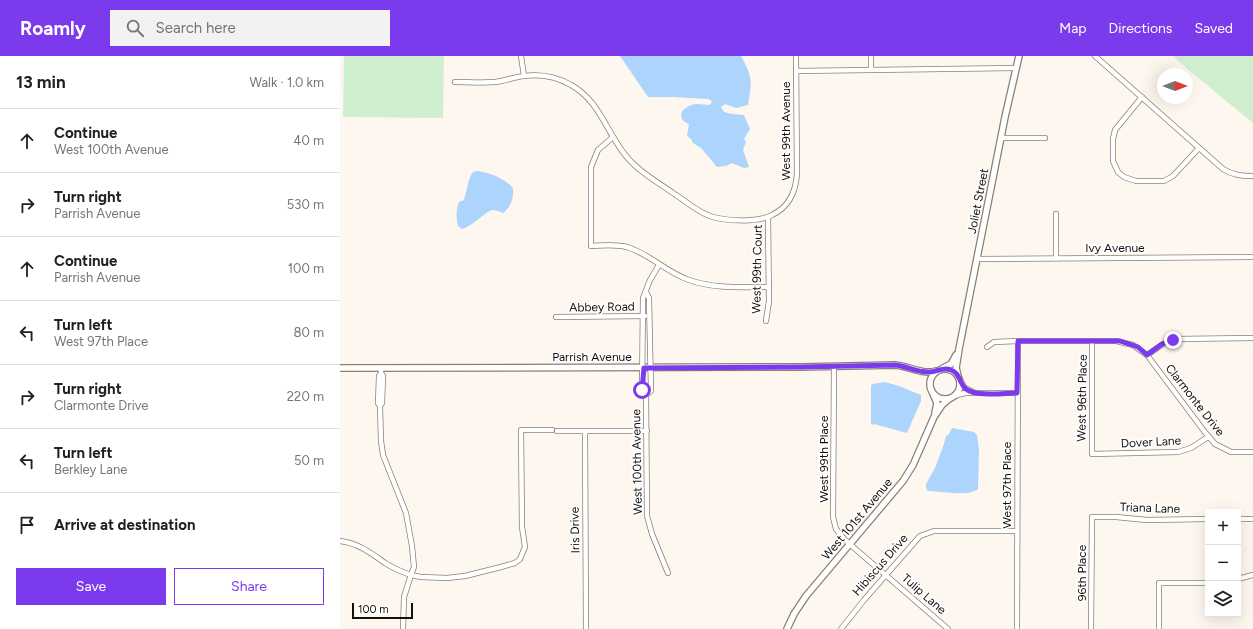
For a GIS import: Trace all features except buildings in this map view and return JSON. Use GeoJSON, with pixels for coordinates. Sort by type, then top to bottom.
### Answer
{"type":"FeatureCollection","features":[{"type":"Feature","properties":{"kind":"street"},"geometry":{"type":"LineString","coordinates":[[521,56],[524,76]]}},
{"type":"Feature","properties":{"kind":"street","name":"West 99th Avenue"},"geometry":{"type":"LineString","coordinates":[[768,218],[785,206],[795,188],[797,179],[796,56]]}},
{"type":"Feature","properties":{"kind":"street"},"geometry":{"type":"LineString","coordinates":[[871,56],[871,70]]}},
{"type":"Feature","properties":{"kind":"street","name":"Joliet Street"},"geometry":{"type":"LineString","coordinates":[[959,378],[956,368],[959,350],[1001,138],[1019,56]]}},
{"type":"Feature","properties":{"kind":"street"},"geometry":{"type":"LineString","coordinates":[[1095,56],[1223,169],[1238,176],[1253,176]]}},
{"type":"Feature","properties":{"kind":"street"},"geometry":{"type":"LineString","coordinates":[[796,71],[1016,68]]}},
{"type":"Feature","properties":{"kind":"street"},"geometry":{"type":"LineString","coordinates":[[455,82],[495,82],[524,76],[542,76],[566,82],[577,88],[586,96],[594,106],[626,157],[634,165],[706,215],[725,220],[768,218]]}},
{"type":"Feature","properties":{"kind":"street"},"geometry":{"type":"LineString","coordinates":[[1142,97],[1119,125],[1114,136],[1113,161],[1118,172],[1124,177],[1136,181],[1164,181],[1173,176],[1199,148]]}},
{"type":"Feature","properties":{"kind":"street"},"geometry":{"type":"LineString","coordinates":[[613,137],[598,150],[590,167],[591,246],[626,246],[640,252],[659,265],[683,278],[706,285],[726,287],[769,287]]}},
{"type":"Feature","properties":{"kind":"street"},"geometry":{"type":"LineString","coordinates":[[1001,138],[1045,138]]}},
{"type":"Feature","properties":{"kind":"street"},"geometry":{"type":"LineString","coordinates":[[1056,214],[1056,258]]}},
{"type":"Feature","properties":{"kind":"street","name":"West 99th Court"},"geometry":{"type":"LineString","coordinates":[[766,321],[769,287],[768,218]]}},
{"type":"Feature","properties":{"kind":"street","name":"Ivy Avenue"},"geometry":{"type":"LineString","coordinates":[[978,259],[1253,257]]}},
{"type":"Feature","properties":{"kind":"street","name":"West 100th Avenue"},"geometry":{"type":"LineString","coordinates":[[646,395],[651,391],[646,368],[643,298],[650,280],[659,265]]}},
{"type":"Feature","properties":{"kind":"street","name":"West 100th Avenue"},"geometry":{"type":"LineString","coordinates":[[646,292],[649,298],[649,316],[646,368],[642,390],[646,395],[647,516],[652,534],[668,573]]}},
{"type":"Feature","properties":{"kind":"street","name":"Abbey Road"},"geometry":{"type":"LineString","coordinates":[[556,318],[649,316]]}},
{"type":"Feature","properties":{"kind":"street"},"geometry":{"type":"LineString","coordinates":[[1147,355],[1162,344],[1176,340],[1253,338]]}},
{"type":"Feature","properties":{"kind":"street","name":"Clarmonte Drive"},"geometry":{"type":"LineString","coordinates":[[987,347],[994,342],[1018,341],[1116,341],[1125,342],[1138,347],[1147,355],[1208,437],[1215,444],[1225,450],[1234,452],[1253,452]]}},
{"type":"Feature","properties":{"kind":"street","name":"West 97th Place"},"geometry":{"type":"LineString","coordinates":[[1017,629],[1018,341]]}},
{"type":"Feature","properties":{"kind":"street","name":"West 96th Place"},"geometry":{"type":"LineString","coordinates":[[1092,341],[1092,454]]}},
{"type":"Feature","properties":{"kind":"street","name":"Joliet Street"},"geometry":{"type":"LineString","coordinates":[[944,368],[951,364],[959,350]]}},
{"type":"Feature","properties":{"kind":"street","name":"Parrish Avenue"},"geometry":{"type":"LineString","coordinates":[[340,368],[381,371],[834,367],[895,365],[926,372],[944,368]]}},
{"type":"Feature","properties":{"kind":"street","name":"West 99th Place"},"geometry":{"type":"LineString","coordinates":[[834,367],[834,520],[839,534],[850,545]]}},
{"type":"Feature","properties":{"kind":"street"},"geometry":{"type":"LineString","coordinates":[[944,368],[951,369],[966,389],[974,393]]}},
{"type":"Feature","properties":{"kind":"street"},"geometry":{"type":"LineString","coordinates":[[916,370],[926,377],[933,393],[939,398],[951,397],[963,393],[1017,393]]}},
{"type":"Feature","properties":{"kind":"street"},"geometry":{"type":"LineString","coordinates":[[381,371],[379,376],[378,403],[380,406],[383,455],[406,513],[414,567],[404,597],[403,629]]}},
{"type":"Feature","properties":{"kind":"street"},"geometry":{"type":"LineString","coordinates":[[930,386],[930,379],[936,371]]}},
{"type":"Feature","properties":{"kind":"street"},"geometry":{"type":"LineString","coordinates":[[951,397],[959,390],[959,378]]}},
{"type":"Feature","properties":{"kind":"street","name":"West 101st Avenue"},"geometry":{"type":"LineString","coordinates":[[933,393],[937,403],[934,417]]}},
{"type":"Feature","properties":{"kind":"street","name":"West 101st Avenue"},"geometry":{"type":"LineString","coordinates":[[787,629],[794,614],[806,596],[906,476],[934,417],[942,405],[951,397]]}},
{"type":"Feature","properties":{"kind":"street"},"geometry":{"type":"LineString","coordinates":[[340,541],[360,546],[400,571],[421,577],[447,578],[465,576],[515,563],[524,553],[525,547],[522,527],[521,430],[647,431]]}},
{"type":"Feature","properties":{"kind":"street","name":"Iris Drive"},"geometry":{"type":"LineString","coordinates":[[585,431],[586,629]]}},
{"type":"Feature","properties":{"kind":"street","name":"Dover Lane"},"geometry":{"type":"LineString","coordinates":[[1092,454],[1180,452],[1192,448],[1208,437]]}},
{"type":"Feature","properties":{"kind":"street","name":"Triana Lane"},"geometry":{"type":"LineString","coordinates":[[1092,516],[1147,520],[1205,519]]}},
{"type":"Feature","properties":{"kind":"street","name":"96th Place"},"geometry":{"type":"LineString","coordinates":[[1091,629],[1092,516]]}},
{"type":"Feature","properties":{"kind":"street"},"geometry":{"type":"LineString","coordinates":[[1241,519],[1253,519]]}},
{"type":"Feature","properties":{"kind":"street","name":"Hibiscus Drive"},"geometry":{"type":"LineString","coordinates":[[841,629],[885,574],[920,536],[934,531],[1017,531]]}},
{"type":"Feature","properties":{"kind":"street","name":"Tulip Lane"},"geometry":{"type":"LineString","coordinates":[[850,545],[948,629]]}},
{"type":"Feature","properties":{"kind":"street"},"geometry":{"type":"LineString","coordinates":[[1241,578],[1253,575]]}},
{"type":"Feature","properties":{"kind":"street"},"geometry":{"type":"LineString","coordinates":[[1159,629],[1159,584],[1205,583]]}},
{"type":"Feature","properties":{"kind":"green space"},"geometry":{"type":"Polygon","coordinates":[[[344,56],[444,56],[443,118],[343,117],[344,56]]]}},
{"type":"Feature","properties":{"kind":"green space"},"geometry":{"type":"Polygon","coordinates":[[[1173,56],[1253,56],[1253,123],[1193,74],[1193,68],[1186,68],[1173,56]]]}},
{"type":"Feature","properties":{"kind":"water"},"geometry":{"type":"Polygon","coordinates":[[[620,56],[741,56],[750,75],[751,85],[748,105],[736,108],[725,104],[721,107],[724,112],[744,115],[750,129],[744,139],[746,142],[743,150],[749,167],[744,168],[732,163],[726,166],[717,167],[701,148],[693,143],[687,136],[689,124],[682,118],[682,112],[692,105],[710,105],[712,101],[708,99],[648,97],[620,56]]]}},
{"type":"Feature","properties":{"kind":"water"},"geometry":{"type":"Polygon","coordinates":[[[476,171],[501,178],[513,188],[513,195],[510,205],[503,213],[494,210],[490,211],[471,225],[462,229],[458,226],[457,208],[459,202],[464,200],[472,173],[476,171]]]}},
{"type":"Feature","properties":{"kind":"water"},"geometry":{"type":"Polygon","coordinates":[[[885,382],[921,395],[921,401],[907,433],[871,424],[871,386],[872,384],[885,382]]]}},
{"type":"Feature","properties":{"kind":"water"},"geometry":{"type":"Polygon","coordinates":[[[952,428],[974,432],[977,435],[979,450],[978,489],[968,493],[928,491],[926,484],[935,468],[946,436],[952,428]]]}},
{"type":"Feature","properties":{"kind":"route"},"geometry":{"type":"LineString","coordinates":[[642,390],[642,376],[644,368],[900,365],[926,372],[944,368],[951,369],[957,374],[962,385],[967,390],[974,393],[1017,393],[1018,341],[1120,341],[1138,347],[1147,355],[1162,344],[1173,340]]}}]}
